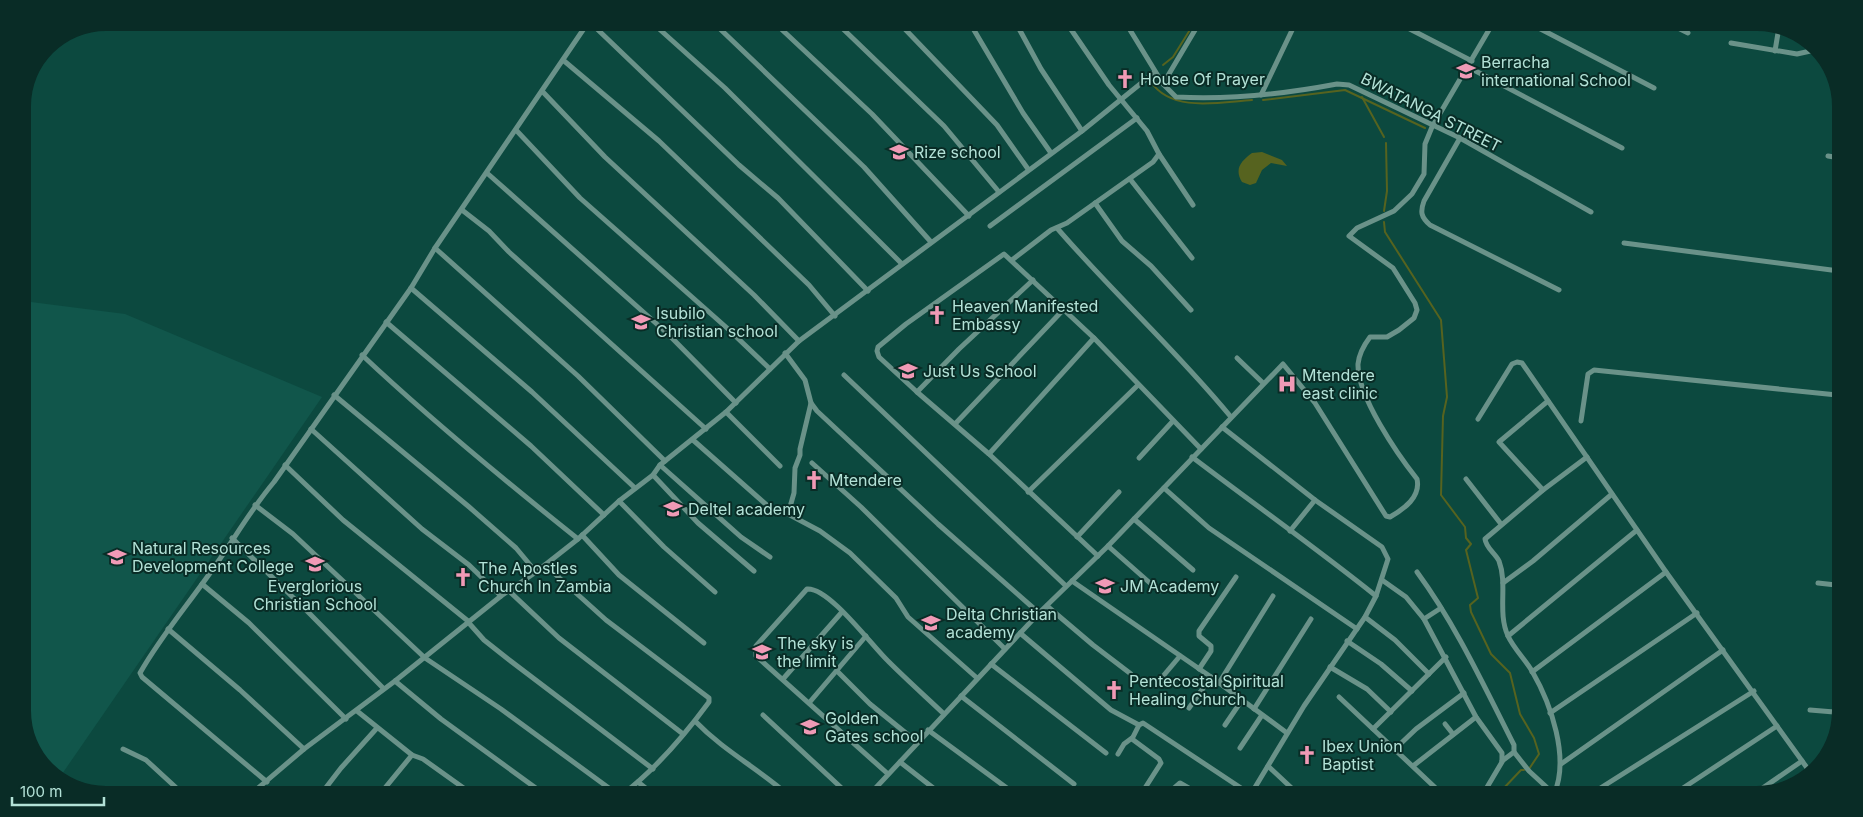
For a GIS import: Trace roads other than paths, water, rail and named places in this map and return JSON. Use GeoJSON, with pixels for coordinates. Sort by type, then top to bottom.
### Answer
{"type":"FeatureCollection","features":[{"type":"Feature","properties":{"kind":"street"},"geometry":{"type":"LineString","coordinates":[[267,782],[142,677],[140,672],[255,505],[411,288],[435,248],[582,31]]}},
{"type":"Feature","properties":{"kind":"street"},"geometry":{"type":"LineString","coordinates":[[599,31],[739,165],[778,198],[868,291]]}},
{"type":"Feature","properties":{"kind":"street"},"geometry":{"type":"LineString","coordinates":[[661,31],[725,88],[902,264]]}},
{"type":"Feature","properties":{"kind":"street"},"geometry":{"type":"LineString","coordinates":[[722,31],[864,167],[932,242]]}},
{"type":"Feature","properties":{"kind":"street"},"geometry":{"type":"LineString","coordinates":[[783,31],[872,114],[969,216]]}},
{"type":"Feature","properties":{"kind":"street"},"geometry":{"type":"LineString","coordinates":[[845,31],[944,126],[999,192]]}},
{"type":"Feature","properties":{"kind":"street"},"geometry":{"type":"LineString","coordinates":[[907,31],[997,125],[1028,169]]}},
{"type":"Feature","properties":{"kind":"street"},"geometry":{"type":"LineString","coordinates":[[975,31],[1023,113],[1051,153]]}},
{"type":"Feature","properties":{"kind":"street"},"geometry":{"type":"LineString","coordinates":[[1020,31],[1041,69],[1082,132]]}},
{"type":"Feature","properties":{"kind":"street"},"geometry":{"type":"LineString","coordinates":[[1072,31],[1137,118],[1194,205]]}},
{"type":"Feature","properties":{"kind":"street"},"geometry":{"type":"LineString","coordinates":[[1131,31],[1163,84],[1194,31]]}},
{"type":"Feature","properties":{"kind":"street"},"geometry":{"type":"LineString","coordinates":[[1261,95],[1292,31]]}},
{"type":"Feature","properties":{"kind":"street"},"geometry":{"type":"LineString","coordinates":[[1413,31],[1472,61]]}},
{"type":"Feature","properties":{"kind":"street"},"geometry":{"type":"LineString","coordinates":[[878,786],[1039,613],[1108,546],[1283,364],[1286,365],[1315,403],[1386,516],[1390,517],[1414,500],[1419,488],[1417,480],[1382,428],[1363,388],[1358,363],[1362,347],[1370,337],[1387,336],[1399,330],[1414,318],[1417,310],[1412,297],[1393,268],[1349,236],[1357,228],[1375,218],[1394,211],[1412,194],[1424,174],[1425,144],[1432,127],[1489,31]]}},
{"type":"Feature","properties":{"kind":"street"},"geometry":{"type":"LineString","coordinates":[[1544,31],[1654,88]]}},
{"type":"Feature","properties":{"kind":"street"},"geometry":{"type":"LineString","coordinates":[[1684,31],[1688,33]]}},
{"type":"Feature","properties":{"kind":"street"},"geometry":{"type":"LineString","coordinates":[[1775,51],[1778,35]]}},
{"type":"Feature","properties":{"kind":"street"},"geometry":{"type":"LineString","coordinates":[[1731,43],[1797,54],[1808,52]]}},
{"type":"Feature","properties":{"kind":"street"},"geometry":{"type":"LineString","coordinates":[[563,60],[659,141],[809,285],[835,316]]}},
{"type":"Feature","properties":{"kind":"street"},"geometry":{"type":"LineString","coordinates":[[1468,67],[1622,148]]}},
{"type":"Feature","properties":{"kind":"street"},"geometry":{"type":"LineString","coordinates":[[262,786],[304,749],[346,719],[382,688],[395,681],[425,658],[500,596],[536,572],[580,537],[653,474],[660,465],[726,412],[799,341],[969,216],[1028,169],[1082,132],[1156,72]]}},
{"type":"Feature","properties":{"kind":"street","name":"BWATANGA STREET"},"geometry":{"type":"LineString","coordinates":[[1163,84],[1176,97],[1261,95],[1338,84],[1349,85],[1432,127],[1460,138],[1591,212]]}},
{"type":"Feature","properties":{"kind":"street"},"geometry":{"type":"LineString","coordinates":[[542,91],[606,157],[754,295],[799,341]]}},
{"type":"Feature","properties":{"kind":"street"},"geometry":{"type":"LineString","coordinates":[[990,226],[1137,118]]}},
{"type":"Feature","properties":{"kind":"street"},"geometry":{"type":"LineString","coordinates":[[516,130],[580,198],[727,328],[770,369]]}},
{"type":"Feature","properties":{"kind":"street"},"geometry":{"type":"LineString","coordinates":[[1460,138],[1424,201],[1421,211],[1423,218],[1430,225],[1559,290]]}},
{"type":"Feature","properties":{"kind":"street"},"geometry":{"type":"LineString","coordinates":[[1012,260],[1044,235],[1130,179],[1153,162],[1159,154]]}},
{"type":"Feature","properties":{"kind":"street"},"geometry":{"type":"LineString","coordinates":[[1828,156],[1832,157]]}},
{"type":"Feature","properties":{"kind":"street"},"geometry":{"type":"LineString","coordinates":[[487,173],[661,328],[736,403]]}},
{"type":"Feature","properties":{"kind":"street"},"geometry":{"type":"LineString","coordinates":[[1130,179],[1192,258]]}},
{"type":"Feature","properties":{"kind":"street"},"geometry":{"type":"LineString","coordinates":[[1095,203],[1122,241],[1150,266],[1191,310]]}},
{"type":"Feature","properties":{"kind":"street"},"geometry":{"type":"LineString","coordinates":[[462,210],[489,231],[509,252],[706,429]]}},
{"type":"Feature","properties":{"kind":"street"},"geometry":{"type":"LineString","coordinates":[[1057,228],[1096,274],[1207,388],[1231,417]]}},
{"type":"Feature","properties":{"kind":"street"},"geometry":{"type":"LineString","coordinates":[[1624,243],[1832,270]]}},
{"type":"Feature","properties":{"kind":"street"},"geometry":{"type":"LineString","coordinates":[[435,248],[578,376],[666,461]]}},
{"type":"Feature","properties":{"kind":"street"},"geometry":{"type":"LineString","coordinates":[[1098,556],[989,454],[917,392],[879,356],[878,347],[906,324],[1004,254],[1094,338],[1201,449]]}},
{"type":"Feature","properties":{"kind":"street"},"geometry":{"type":"LineString","coordinates":[[917,392],[958,349],[1033,280]]}},
{"type":"Feature","properties":{"kind":"street"},"geometry":{"type":"LineString","coordinates":[[411,288],[532,392],[635,488]]}},
{"type":"Feature","properties":{"kind":"street"},"geometry":{"type":"LineString","coordinates":[[955,424],[1064,309]]}},
{"type":"Feature","properties":{"kind":"street"},"geometry":{"type":"LineString","coordinates":[[386,322],[531,446],[604,515]]}},
{"type":"Feature","properties":{"kind":"street"},"geometry":{"type":"LineString","coordinates":[[989,454],[1094,338]]}},
{"type":"Feature","properties":{"kind":"street"},"geometry":{"type":"LineString","coordinates":[[785,353],[806,380],[811,403],[800,455],[795,468],[794,492],[788,514],[820,531],[850,553],[890,591],[908,617],[977,678]]}},
{"type":"Feature","properties":{"kind":"street"},"geometry":{"type":"LineString","coordinates":[[362,355],[410,400],[496,473],[580,537],[619,575],[704,643]]}},
{"type":"Feature","properties":{"kind":"street"},"geometry":{"type":"LineString","coordinates":[[1238,358],[1263,383]]}},
{"type":"Feature","properties":{"kind":"street"},"geometry":{"type":"LineString","coordinates":[[1478,419],[1512,364],[1522,363],[1666,572],[1724,650],[1806,767]]}},
{"type":"Feature","properties":{"kind":"street"},"geometry":{"type":"LineString","coordinates":[[1580,421],[1588,374],[1594,370],[1832,394]]}},
{"type":"Feature","properties":{"kind":"street"},"geometry":{"type":"LineString","coordinates":[[844,375],[1066,586]]}},
{"type":"Feature","properties":{"kind":"street"},"geometry":{"type":"LineString","coordinates":[[1028,492],[1138,385]]}},
{"type":"Feature","properties":{"kind":"street"},"geometry":{"type":"LineString","coordinates":[[334,395],[482,518],[516,548],[536,572]]}},
{"type":"Feature","properties":{"kind":"street"},"geometry":{"type":"LineString","coordinates":[[1543,490],[1499,442],[1548,400]]}},
{"type":"Feature","properties":{"kind":"street"},"geometry":{"type":"LineString","coordinates":[[811,403],[938,524],[1039,613]]}},
{"type":"Feature","properties":{"kind":"street"},"geometry":{"type":"LineString","coordinates":[[726,412],[780,466]]}},
{"type":"Feature","properties":{"kind":"street"},"geometry":{"type":"LineString","coordinates":[[1139,458],[1174,421]]}},
{"type":"Feature","properties":{"kind":"street"},"geometry":{"type":"LineString","coordinates":[[1222,427],[1314,500],[1382,547],[1388,559],[1376,596],[1365,617],[1330,667],[1255,786]]}},
{"type":"Feature","properties":{"kind":"street"},"geometry":{"type":"LineString","coordinates":[[311,429],[422,529],[469,565],[500,596]]}},
{"type":"Feature","properties":{"kind":"street"},"geometry":{"type":"LineString","coordinates":[[692,440],[777,514],[789,511]]}},
{"type":"Feature","properties":{"kind":"street"},"geometry":{"type":"LineString","coordinates":[[1557,786],[1560,778],[1561,764],[1550,714],[1532,672],[1508,636],[1502,615],[1503,583],[1499,561],[1485,539],[1543,490],[1587,457]]}},
{"type":"Feature","properties":{"kind":"street"},"geometry":{"type":"LineString","coordinates":[[1192,458],[1290,531],[1312,545],[1376,596]]}},
{"type":"Feature","properties":{"kind":"street"},"geometry":{"type":"LineString","coordinates":[[812,463],[868,514],[1005,649]]}},
{"type":"Feature","properties":{"kind":"street"},"geometry":{"type":"LineString","coordinates":[[285,465],[343,520],[468,622],[496,649],[653,769]]}},
{"type":"Feature","properties":{"kind":"street"},"geometry":{"type":"LineString","coordinates":[[660,465],[741,537],[770,557]]}},
{"type":"Feature","properties":{"kind":"street"},"geometry":{"type":"LineString","coordinates":[[653,474],[698,523],[754,571]]}},
{"type":"Feature","properties":{"kind":"street"},"geometry":{"type":"LineString","coordinates":[[1466,480],[1501,524]]}},
{"type":"Feature","properties":{"kind":"street"},"geometry":{"type":"LineString","coordinates":[[1164,488],[1208,528],[1357,629]]}},
{"type":"Feature","properties":{"kind":"street"},"geometry":{"type":"LineString","coordinates":[[1077,537],[1119,492]]}},
{"type":"Feature","properties":{"kind":"street"},"geometry":{"type":"LineString","coordinates":[[1503,583],[1533,561],[1612,494]]}},
{"type":"Feature","properties":{"kind":"street"},"geometry":{"type":"LineString","coordinates":[[1290,531],[1314,500]]}},
{"type":"Feature","properties":{"kind":"street"},"geometry":{"type":"LineString","coordinates":[[619,502],[664,547],[715,592]]}},
{"type":"Feature","properties":{"kind":"street"},"geometry":{"type":"LineString","coordinates":[[255,505],[293,534],[425,658],[501,709],[606,786]]}},
{"type":"Feature","properties":{"kind":"street"},"geometry":{"type":"LineString","coordinates":[[1134,519],[1193,570]]}},
{"type":"Feature","properties":{"kind":"street"},"geometry":{"type":"LineString","coordinates":[[1508,636],[1637,530]]}},
{"type":"Feature","properties":{"kind":"street"},"geometry":{"type":"LineString","coordinates":[[232,538],[382,688]]}},
{"type":"Feature","properties":{"kind":"street"},"geometry":{"type":"LineString","coordinates":[[1108,546],[1159,591]]}},
{"type":"Feature","properties":{"kind":"street"},"geometry":{"type":"LineString","coordinates":[[545,565],[606,620],[674,673],[707,695],[709,702],[695,721],[653,769],[633,786]]}},
{"type":"Feature","properties":{"kind":"street"},"geometry":{"type":"LineString","coordinates":[[1417,572],[1441,608],[1490,693],[1514,746],[1514,752],[1529,771],[1545,786]]}},
{"type":"Feature","properties":{"kind":"street"},"geometry":{"type":"LineString","coordinates":[[1532,672],[1666,572]]}},
{"type":"Feature","properties":{"kind":"street"},"geometry":{"type":"LineString","coordinates":[[1199,669],[1211,651],[1211,646],[1199,636],[1199,631],[1236,577]]}},
{"type":"Feature","properties":{"kind":"street"},"geometry":{"type":"LineString","coordinates":[[1072,580],[1211,677],[1287,734]]}},
{"type":"Feature","properties":{"kind":"street"},"geometry":{"type":"LineString","coordinates":[[1382,580],[1406,597],[1424,619],[1446,657],[1476,717],[1502,753],[1502,762]]}},
{"type":"Feature","properties":{"kind":"street"},"geometry":{"type":"LineString","coordinates":[[1818,583],[1832,585]]}},
{"type":"Feature","properties":{"kind":"street"},"geometry":{"type":"LineString","coordinates":[[202,584],[249,623],[346,719]]}},
{"type":"Feature","properties":{"kind":"street"},"geometry":{"type":"LineString","coordinates":[[888,774],[756,656],[756,646],[807,589],[816,589],[842,612],[888,662],[944,714]]}},
{"type":"Feature","properties":{"kind":"street"},"geometry":{"type":"LineString","coordinates":[[508,590],[559,638],[683,734]]}},
{"type":"Feature","properties":{"kind":"street"},"geometry":{"type":"LineString","coordinates":[[1219,683],[1273,596]]}},
{"type":"Feature","properties":{"kind":"street"},"geometry":{"type":"LineString","coordinates":[[1047,606],[1131,674]]}},
{"type":"Feature","properties":{"kind":"street"},"geometry":{"type":"LineString","coordinates":[[1424,619],[1441,608]]}},
{"type":"Feature","properties":{"kind":"street"},"geometry":{"type":"LineString","coordinates":[[783,679],[842,612]]}},
{"type":"Feature","properties":{"kind":"street"},"geometry":{"type":"LineString","coordinates":[[1550,714],[1697,613]]}},
{"type":"Feature","properties":{"kind":"street"},"geometry":{"type":"LineString","coordinates":[[1365,617],[1395,640],[1429,674]]}},
{"type":"Feature","properties":{"kind":"street"},"geometry":{"type":"LineString","coordinates":[[1254,709],[1311,619]]}},
{"type":"Feature","properties":{"kind":"street"},"geometry":{"type":"LineString","coordinates":[[168,629],[240,690],[304,749]]}},
{"type":"Feature","properties":{"kind":"street"},"geometry":{"type":"LineString","coordinates":[[1020,633],[1110,710],[1139,725],[1143,723],[1148,725],[1238,786]]}},
{"type":"Feature","properties":{"kind":"street"},"geometry":{"type":"LineString","coordinates":[[809,703],[866,636]]}},
{"type":"Feature","properties":{"kind":"street"},"geometry":{"type":"LineString","coordinates":[[1347,641],[1382,664],[1412,691]]}},
{"type":"Feature","properties":{"kind":"street"},"geometry":{"type":"LineString","coordinates":[[1561,764],[1724,650]]}},
{"type":"Feature","properties":{"kind":"street"},"geometry":{"type":"LineString","coordinates":[[1164,675],[1180,656]]}},
{"type":"Feature","properties":{"kind":"street"},"geometry":{"type":"LineString","coordinates":[[1373,729],[1446,657]]}},
{"type":"Feature","properties":{"kind":"street"},"geometry":{"type":"LineString","coordinates":[[991,664],[1106,753]]}},
{"type":"Feature","properties":{"kind":"street"},"geometry":{"type":"LineString","coordinates":[[1330,667],[1367,689],[1391,712]]}},
{"type":"Feature","properties":{"kind":"street"},"geometry":{"type":"LineString","coordinates":[[837,671],[870,704],[917,742]]}},
{"type":"Feature","properties":{"kind":"street"},"geometry":{"type":"LineString","coordinates":[[1189,708],[1211,677]]}},
{"type":"Feature","properties":{"kind":"street"},"geometry":{"type":"LineString","coordinates":[[395,681],[441,720],[533,786]]}},
{"type":"Feature","properties":{"kind":"street"},"geometry":{"type":"LineString","coordinates":[[1604,786],[1754,692]]}},
{"type":"Feature","properties":{"kind":"street"},"geometry":{"type":"LineString","coordinates":[[1395,749],[1416,729],[1464,693]]}},
{"type":"Feature","properties":{"kind":"street"},"geometry":{"type":"LineString","coordinates":[[960,696],[1074,784]]}},
{"type":"Feature","properties":{"kind":"street"},"geometry":{"type":"LineString","coordinates":[[1339,697],[1433,786]]}},
{"type":"Feature","properties":{"kind":"street"},"geometry":{"type":"LineString","coordinates":[[1225,725],[1242,700]]}},
{"type":"Feature","properties":{"kind":"street"},"geometry":{"type":"LineString","coordinates":[[1810,710],[1832,712]]}},
{"type":"Feature","properties":{"kind":"street"},"geometry":{"type":"LineString","coordinates":[[356,711],[412,755],[423,759],[461,786]]}},
{"type":"Feature","properties":{"kind":"street"},"geometry":{"type":"LineString","coordinates":[[763,715],[839,786]]}},
{"type":"Feature","properties":{"kind":"street"},"geometry":{"type":"LineString","coordinates":[[1240,748],[1262,715]]}},
{"type":"Feature","properties":{"kind":"street"},"geometry":{"type":"LineString","coordinates":[[1412,766],[1476,717]]}},
{"type":"Feature","properties":{"kind":"street"},"geometry":{"type":"LineString","coordinates":[[695,721],[716,742],[778,786]]}},
{"type":"Feature","properties":{"kind":"street"},"geometry":{"type":"LineString","coordinates":[[1444,724],[1453,734]]}},
{"type":"Feature","properties":{"kind":"street"},"geometry":{"type":"LineString","coordinates":[[1118,754],[1124,744],[1132,738],[1139,725]]}},
{"type":"Feature","properties":{"kind":"street"},"geometry":{"type":"LineString","coordinates":[[1686,786],[1777,726]]}},
{"type":"Feature","properties":{"kind":"street"},"geometry":{"type":"LineString","coordinates":[[327,786],[376,728]]}},
{"type":"Feature","properties":{"kind":"street"},"geometry":{"type":"LineString","coordinates":[[928,730],[1004,786]]}},
{"type":"Feature","properties":{"kind":"street"},"geometry":{"type":"LineString","coordinates":[[1132,738],[1135,743],[1160,761],[1160,766],[1146,786]]}},
{"type":"Feature","properties":{"kind":"street"},"geometry":{"type":"LineString","coordinates":[[123,749],[146,760],[175,786]]}},
{"type":"Feature","properties":{"kind":"street"},"geometry":{"type":"LineString","coordinates":[[1488,786],[1502,762],[1514,752]]}},
{"type":"Feature","properties":{"kind":"street"},"geometry":{"type":"LineString","coordinates":[[387,786],[412,755]]}},
{"type":"Feature","properties":{"kind":"street"},"geometry":{"type":"LineString","coordinates":[[1768,785],[1802,761]]}},
{"type":"Feature","properties":{"kind":"street"},"geometry":{"type":"LineString","coordinates":[[900,762],[931,786]]}},
{"type":"Feature","properties":{"kind":"street"},"geometry":{"type":"LineString","coordinates":[[1268,766],[1289,786]]}},
{"type":"Feature","properties":{"kind":"street"},"geometry":{"type":"LineString","coordinates":[[638,782],[643,786]]}},
{"type":"Feature","properties":{"kind":"waterway"},"geometry":{"type":"LineString","coordinates":[[1163,65],[1173,57],[1189,31]]}},
{"type":"Feature","properties":{"kind":"waterway"},"geometry":{"type":"LineString","coordinates":[[1151,82],[1160,92],[1184,102],[1212,103],[1252,100]]}},
{"type":"Feature","properties":{"kind":"waterway"},"geometry":{"type":"LineString","coordinates":[[1263,100],[1345,90],[1425,128]]}},
{"type":"Feature","properties":{"kind":"waterway"},"geometry":{"type":"LineString","coordinates":[[1362,97],[1384,137]]}},
{"type":"Feature","properties":{"kind":"waterway"},"geometry":{"type":"LineString","coordinates":[[1384,211],[1387,191],[1386,143]]}},
{"type":"Feature","properties":{"kind":"waterway"},"geometry":{"type":"LineString","coordinates":[[1384,222],[1385,232],[1441,320],[1447,397],[1443,416],[1441,495],[1465,527],[1466,538],[1471,544],[1466,550],[1478,598],[1470,605],[1471,612],[1491,654],[1510,673],[1520,714],[1534,738],[1539,754],[1529,769]]}},
{"type":"Feature","properties":{"kind":"waterway"},"geometry":{"type":"LineString","coordinates":[[1506,786],[1521,770],[1524,770]]}},
{"type":"Feature","properties":{"kind":"place","name":"Berracha international School"},"geometry":{"type":"Point","coordinates":[1466,71]}},
{"type":"Feature","properties":{"kind":"place","name":"House Of Prayer"},"geometry":{"type":"Point","coordinates":[1125,79]}},
{"type":"Feature","properties":{"kind":"place","name":"Rize school"},"geometry":{"type":"Point","coordinates":[899,152]}},
{"type":"Feature","properties":{"kind":"place","name":"Heaven Manifested Embassy"},"geometry":{"type":"Point","coordinates":[937,315]}},
{"type":"Feature","properties":{"kind":"place","name":"Isubilo Christian school"},"geometry":{"type":"Point","coordinates":[641,322]}},
{"type":"Feature","properties":{"kind":"place","name":"Just Us School"},"geometry":{"type":"Point","coordinates":[908,371]}},
{"type":"Feature","properties":{"kind":"place","name":"Mtendere east clinic"},"geometry":{"type":"Point","coordinates":[1287,384]}},
{"type":"Feature","properties":{"kind":"place","name":"Mtendere"},"geometry":{"type":"Point","coordinates":[814,480]}},
{"type":"Feature","properties":{"kind":"place","name":"Deltel academy"},"geometry":{"type":"Point","coordinates":[673,509]}},
{"type":"Feature","properties":{"kind":"place","name":"Natural Resources Development College"},"geometry":{"type":"Point","coordinates":[117,557]}},
{"type":"Feature","properties":{"kind":"place","name":"Everglorious Christian School"},"geometry":{"type":"Point","coordinates":[315,564]}},
{"type":"Feature","properties":{"kind":"place","name":"The Apostles Church In Zambia"},"geometry":{"type":"Point","coordinates":[463,577]}},
{"type":"Feature","properties":{"kind":"place","name":"JM Academy"},"geometry":{"type":"Point","coordinates":[1105,586]}},
{"type":"Feature","properties":{"kind":"place","name":"Delta Christian academy"},"geometry":{"type":"Point","coordinates":[931,623]}},
{"type":"Feature","properties":{"kind":"place","name":"The sky is the limit"},"geometry":{"type":"Point","coordinates":[762,652]}},
{"type":"Feature","properties":{"kind":"place","name":"Pentecostal Spiritual Healing Church"},"geometry":{"type":"Point","coordinates":[1114,690]}},
{"type":"Feature","properties":{"kind":"place","name":"Golden Gates school"},"geometry":{"type":"Point","coordinates":[810,727]}},
{"type":"Feature","properties":{"kind":"place","name":"Ibex Union Baptist"},"geometry":{"type":"Point","coordinates":[1307,755]}}]}
